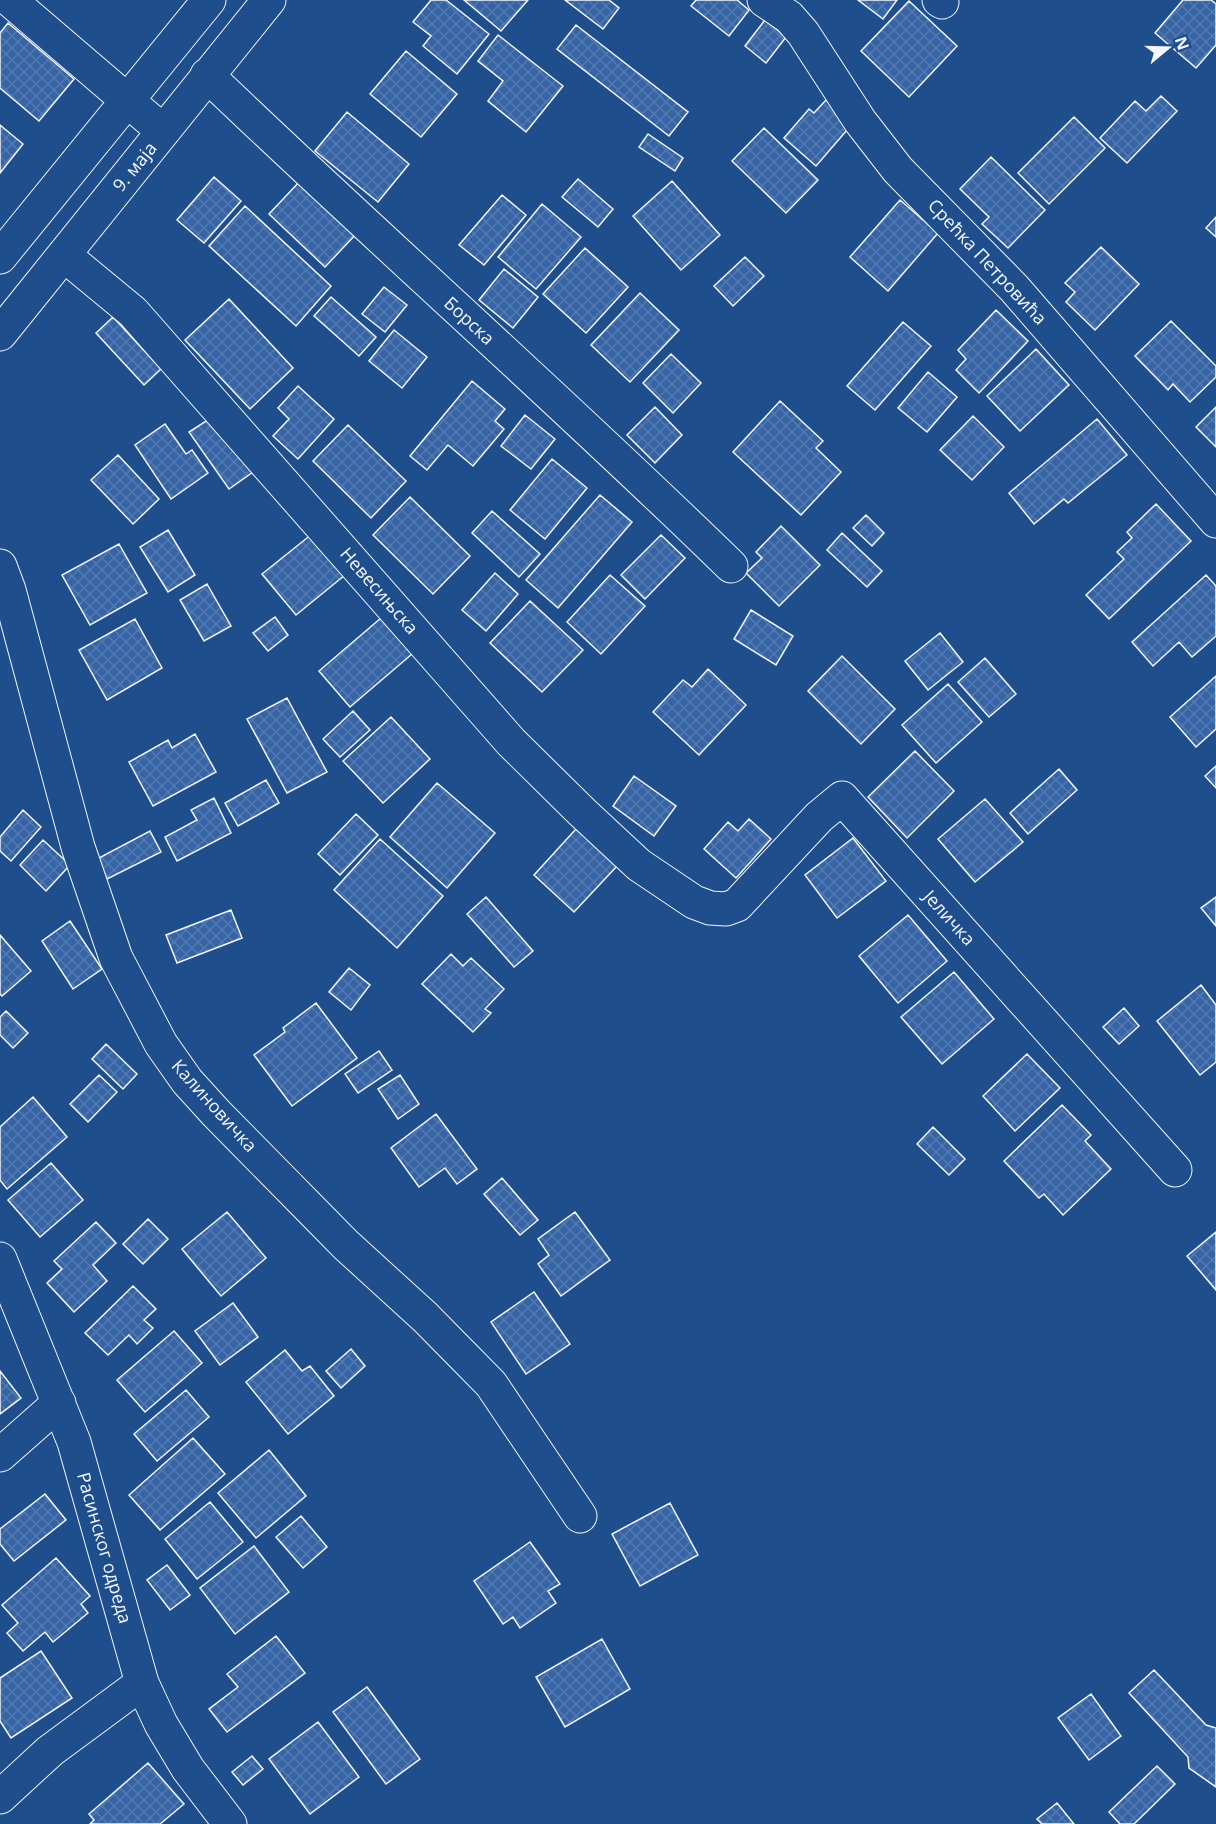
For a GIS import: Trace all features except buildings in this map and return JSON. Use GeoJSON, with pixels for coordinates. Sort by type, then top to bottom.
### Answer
{"type":"FeatureCollection","features":[{"type":"Feature","properties":{"kind":"street"},"geometry":{"type":"LineString","coordinates":[[10,0],[163,131]]}},
{"type":"Feature","properties":{"kind":"street"},"geometry":{"type":"LineString","coordinates":[[0,257],[209,0]]}},
{"type":"Feature","properties":{"kind":"street","name":"9. маја"},"geometry":{"type":"LineString","coordinates":[[0,334],[269,0]]}},
{"type":"Feature","properties":{"kind":"street","name":"Срећка Петровића"},"geometry":{"type":"LineString","coordinates":[[764,0],[789,17],[803,33],[860,121],[898,170],[1014,288],[1216,521]]}},
{"type":"Feature","properties":{"kind":"street","name":"Борска"},"geometry":{"type":"LineString","coordinates":[[207,75],[470,322],[621,459],[731,566]]}},
{"type":"Feature","properties":{"kind":"street","name":"Невесињска"},"geometry":{"type":"LineString","coordinates":[[64,255],[133,312],[511,742],[632,859],[669,887],[694,902],[710,908]]}},
{"type":"Feature","properties":{"kind":"street","name":"Калиновичка"},"geometry":{"type":"LineString","coordinates":[[0,566],[9,590],[59,786],[101,918],[135,997],[161,1044],[216,1113],[346,1245],[425,1317],[491,1384],[580,1516]]}},
{"type":"Feature","properties":{"kind":"street","name":"Јеличка"},"geometry":{"type":"LineString","coordinates":[[710,908],[726,909],[737,905],[819,818],[842,798],[1175,1170]]}},
{"type":"Feature","properties":{"kind":"street","name":"Расинског одреда"},"geometry":{"type":"LineString","coordinates":[[0,1259],[74,1442],[142,1683],[161,1724],[188,1768],[230,1824]]}},
{"type":"Feature","properties":{"kind":"street"},"geometry":{"type":"LineString","coordinates":[[0,1455],[59,1403]]}},
{"type":"Feature","properties":{"kind":"street"},"geometry":{"type":"LineString","coordinates":[[0,1797],[50,1751],[142,1683]]}}]}
